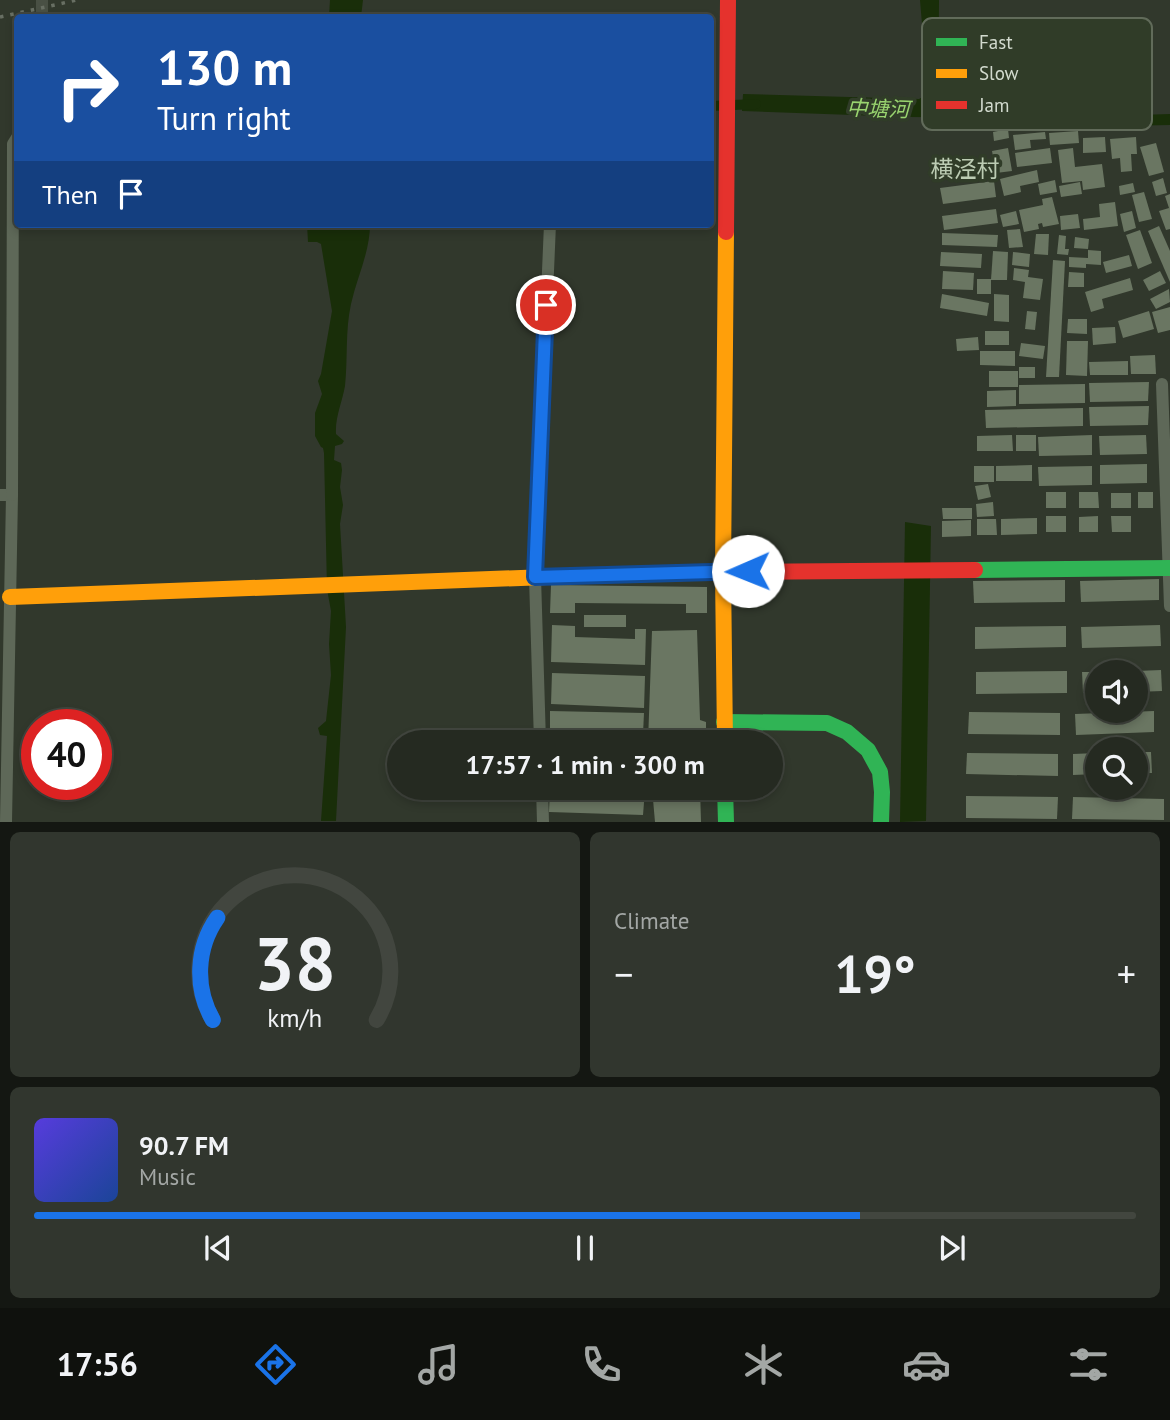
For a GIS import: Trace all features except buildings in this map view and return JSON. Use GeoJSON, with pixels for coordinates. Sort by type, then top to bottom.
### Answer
{"type":"FeatureCollection","features":[{"type":"Feature","properties":{"kind":"street"},"geometry":{"type":"LineString","coordinates":[[724,730],[723,572],[728,0]]}},
{"type":"Feature","properties":{"kind":"street"},"geometry":{"type":"LineString","coordinates":[[6,821],[10,597],[6,495],[14,142]]}},
{"type":"Feature","properties":{"kind":"street"},"geometry":{"type":"LineString","coordinates":[[540,730],[535,577],[550,228]]}},
{"type":"Feature","properties":{"kind":"street"},"geometry":{"type":"LineString","coordinates":[[1162,384],[1170,606]]}},
{"type":"Feature","properties":{"kind":"street"},"geometry":{"type":"LineString","coordinates":[[10,597],[723,572],[1170,568]]}},
{"type":"Feature","properties":{"kind":"street"},"geometry":{"type":"LineString","coordinates":[[724,722],[827,723],[847,732],[868,750],[880,772],[881,821]]}},
{"type":"Feature","properties":{"kind":"street"},"geometry":{"type":"LineString","coordinates":[[542,800],[543,821]]}},
{"type":"Feature","properties":{"kind":"street"},"geometry":{"type":"LineString","coordinates":[[725,800],[726,821]]}},
{"type":"Feature","properties":{"kind":"water"},"geometry":{"type":"Polygon","coordinates":[[[330,0],[363,0],[361,14],[329,14],[330,0]]]}},
{"type":"Feature","properties":{"kind":"water"},"geometry":{"type":"Polygon","coordinates":[[[920,0],[939,0],[939,18],[922,18],[922,24],[920,0]]]}},
{"type":"Feature","properties":{"kind":"water"},"geometry":{"type":"Polygon","coordinates":[[[743,94],[922,97],[922,117],[742,111],[743,94]]]}},
{"type":"Feature","properties":{"kind":"water"},"geometry":{"type":"Polygon","coordinates":[[[1170,114],[1170,125],[1152,125],[1152,115],[1170,114]]]}},
{"type":"Feature","properties":{"kind":"water"},"geometry":{"type":"Polygon","coordinates":[[[307,228],[370,228],[366,254],[349,314],[345,386],[336,428],[336,434],[344,441],[335,446],[334,460],[341,463],[342,470],[340,487],[343,505],[340,524],[346,627],[336,821],[321,821],[327,736],[320,735],[318,728],[326,721],[331,675],[331,611],[327,589],[324,453],[315,436],[315,413],[322,394],[318,381],[332,311],[321,244],[308,242],[307,228]]]}},
{"type":"Feature","properties":{"kind":"water"},"geometry":{"type":"Polygon","coordinates":[[[905,522],[931,526],[926,821],[900,822],[905,522]]]}},
{"type":"Feature","properties":{"kind":"waterway","name":"中塘河"},"geometry":{"type":"LineString","coordinates":[[714,106],[756,104]]}},
{"type":"Feature","properties":{"kind":"tunnel"},"geometry":{"type":"LineString","coordinates":[[42,0],[42,14]]}},
{"type":"Feature","properties":{"kind":"railway"},"geometry":{"type":"LineString","coordinates":[[0,17],[77,0]]}},
{"type":"Feature","properties":{"kind":"traffic: fast"},"geometry":{"type":"LineString","coordinates":[[975,570],[1170,568]]}},
{"type":"Feature","properties":{"kind":"traffic: fast"},"geometry":{"type":"LineString","coordinates":[[724,722],[827,723],[847,732],[868,750],[880,772],[881,822]]}},
{"type":"Feature","properties":{"kind":"traffic: fast"},"geometry":{"type":"LineString","coordinates":[[725,800],[726,822]]}},
{"type":"Feature","properties":{"kind":"traffic: slow"},"geometry":{"type":"LineString","coordinates":[[725,730],[723,572],[726,232]]}},
{"type":"Feature","properties":{"kind":"traffic: slow"},"geometry":{"type":"LineString","coordinates":[[10,597],[573,576]]}},
{"type":"Feature","properties":{"kind":"traffic: jam"},"geometry":{"type":"LineString","coordinates":[[726,232],[728,0]]}},
{"type":"Feature","properties":{"kind":"traffic: jam"},"geometry":{"type":"LineString","coordinates":[[573,576],[975,570]]}},
{"type":"Feature","properties":{"kind":"district","name":"横泾村"},"geometry":{"type":"Point","coordinates":[965,169]}},
{"type":"Feature","properties":{"kind":"route"},"geometry":{"type":"LineString","coordinates":[[546,305],[535,577],[748,571]]}}]}
